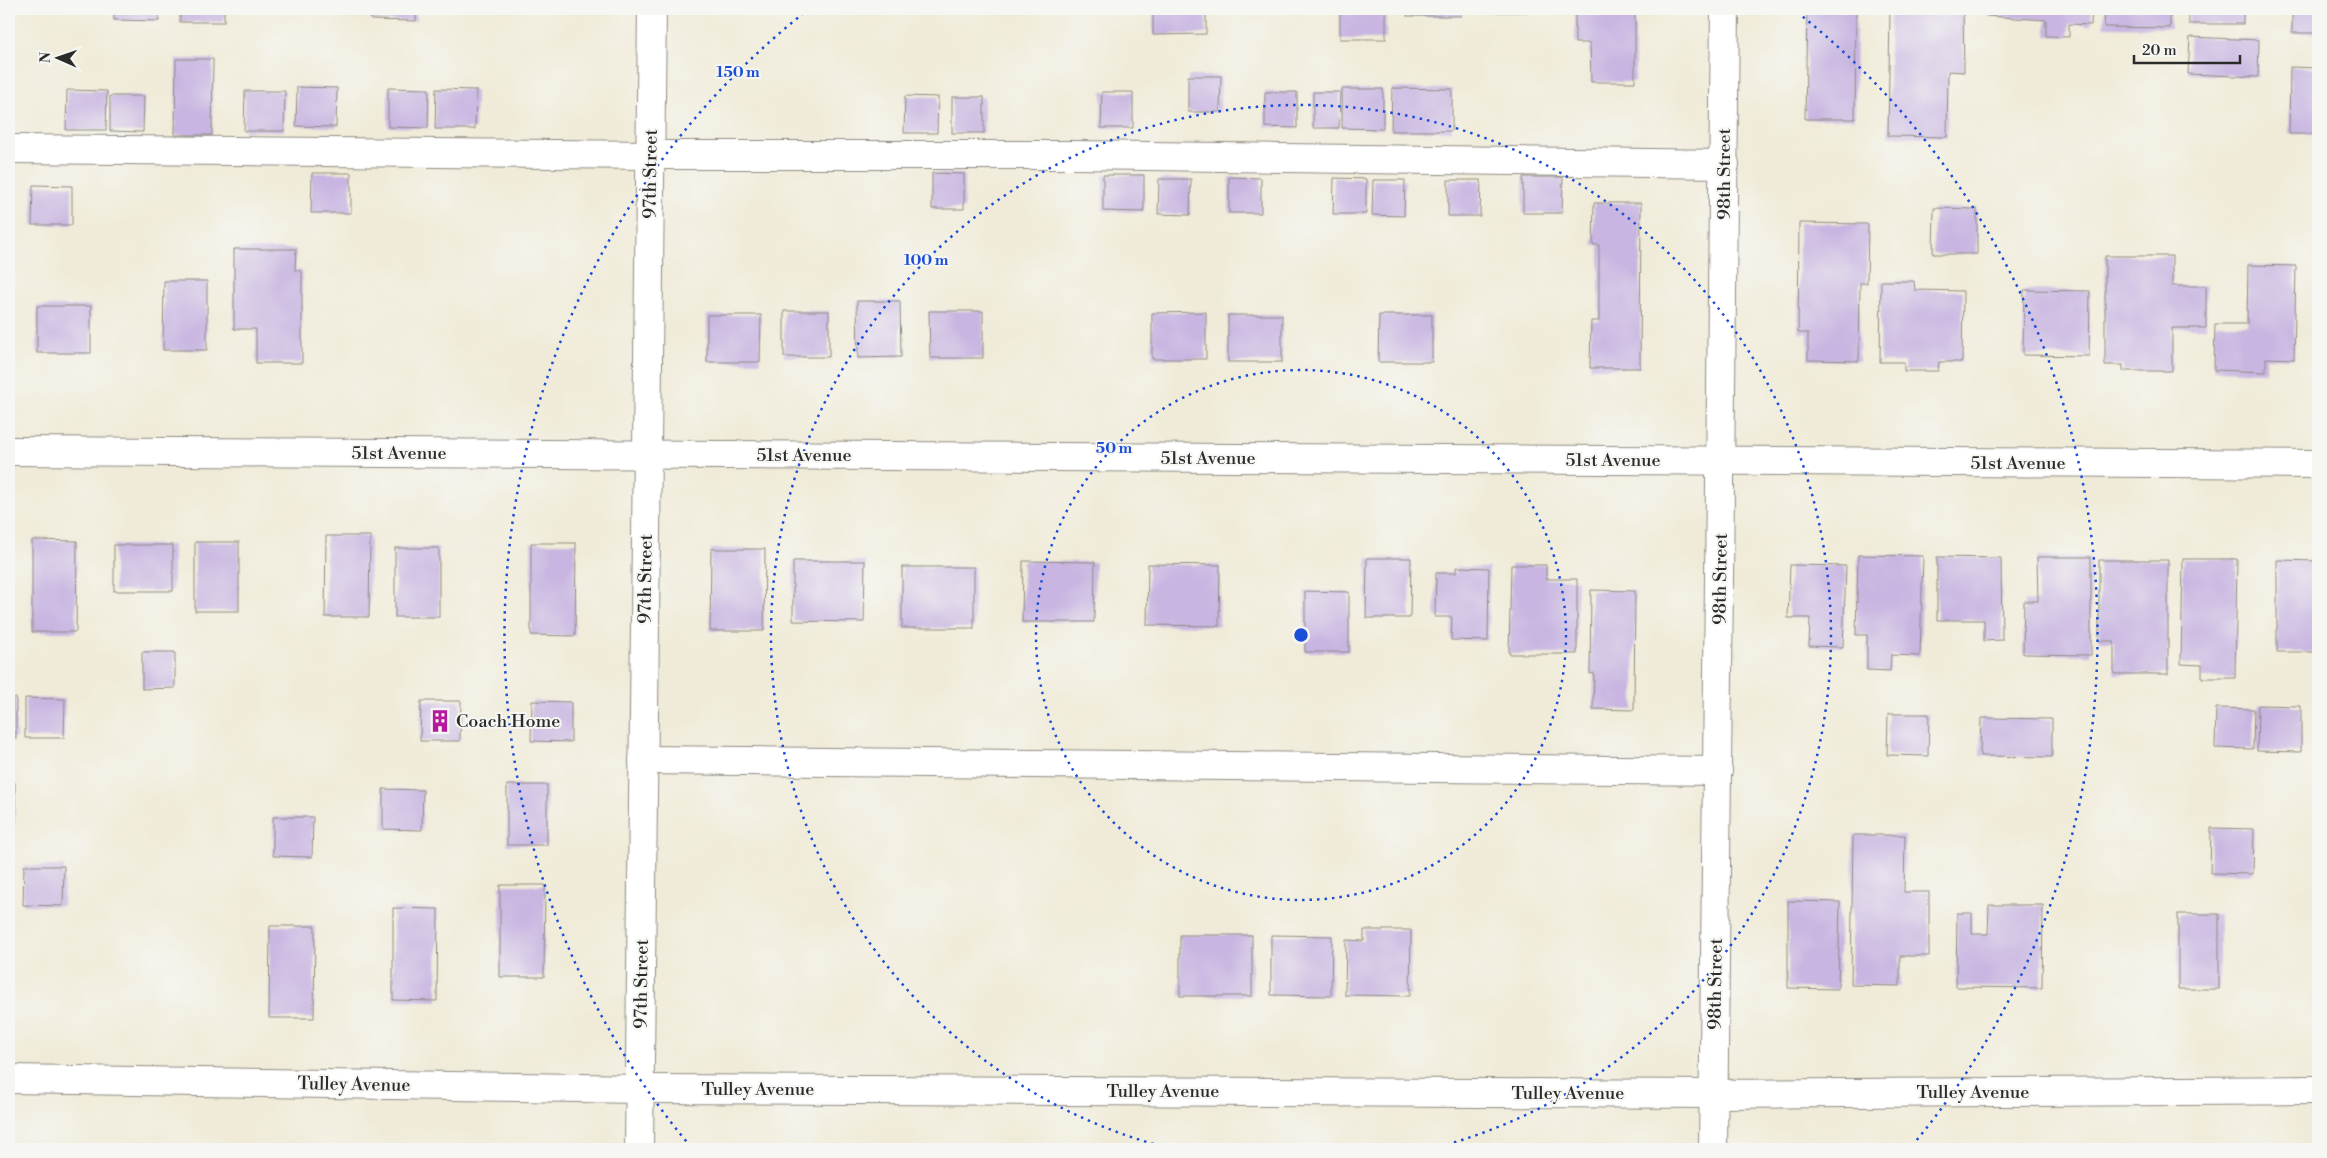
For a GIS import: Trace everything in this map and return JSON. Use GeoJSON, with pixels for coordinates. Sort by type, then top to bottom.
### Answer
{"type":"FeatureCollection","features":[{"type":"Feature","properties":{"kind":"street","name":"97th Street"},"geometry":{"type":"LineString","coordinates":[[639,1149],[652,9]]}},
{"type":"Feature","properties":{"kind":"street","name":"98th Street"},"geometry":{"type":"LineString","coordinates":[[1713,1149],[1725,164],[1725,9]]}},
{"type":"Feature","properties":{"kind":"street"},"geometry":{"type":"LineString","coordinates":[[9,149],[650,156],[1074,155],[1725,164]]}},
{"type":"Feature","properties":{"kind":"street","name":"51st Avenue"},"geometry":{"type":"LineString","coordinates":[[9,451],[2318,464]]}},
{"type":"Feature","properties":{"kind":"street"},"geometry":{"type":"LineString","coordinates":[[643,760],[1718,771]]}},
{"type":"Feature","properties":{"kind":"street","name":"Tulley Avenue"},"geometry":{"type":"LineString","coordinates":[[9,1079],[639,1089],[1714,1094],[2318,1090]]}},
{"type":"Feature","properties":{"kind":"building"},"geometry":{"type":"Polygon","coordinates":[[[114,9],[159,9],[159,21],[114,20],[114,9]]]}},
{"type":"Feature","properties":{"kind":"building"},"geometry":{"type":"Polygon","coordinates":[[[180,9],[224,9],[224,22],[180,22],[180,9]]]}},
{"type":"Feature","properties":{"kind":"building"},"geometry":{"type":"Polygon","coordinates":[[[371,9],[416,9],[416,21],[371,20],[371,9]]]}},
{"type":"Feature","properties":{"kind":"building"},"geometry":{"type":"Polygon","coordinates":[[[1153,9],[1206,9],[1206,34],[1153,35],[1153,9]]]}},
{"type":"Feature","properties":{"kind":"building"},"geometry":{"type":"Polygon","coordinates":[[[1340,9],[1386,9],[1386,39],[1340,39],[1340,9]]]}},
{"type":"Feature","properties":{"kind":"building"},"geometry":{"type":"Polygon","coordinates":[[[1407,9],[1461,9],[1461,16],[1407,16],[1407,9]]]}},
{"type":"Feature","properties":{"kind":"building"},"geometry":{"type":"Polygon","coordinates":[[[1492,9],[1546,9],[1546,12],[1492,12],[1492,9]]]}},
{"type":"Feature","properties":{"kind":"building"},"geometry":{"type":"Polygon","coordinates":[[[1575,9],[1635,9],[1635,82],[1591,82],[1590,43],[1575,43],[1575,9]]]}},
{"type":"Feature","properties":{"kind":"building"},"geometry":{"type":"Polygon","coordinates":[[[1807,9],[1856,9],[1855,119],[1805,119],[1807,9]]]}},
{"type":"Feature","properties":{"kind":"building"},"geometry":{"type":"Polygon","coordinates":[[[1890,9],[1963,9],[1964,72],[1948,71],[1947,137],[1888,136],[1890,9]]]}},
{"type":"Feature","properties":{"kind":"building"},"geometry":{"type":"Polygon","coordinates":[[[1987,9],[2092,9],[2091,25],[2069,24],[2069,37],[2046,36],[2046,20],[1987,16],[1987,9]]]}},
{"type":"Feature","properties":{"kind":"building"},"geometry":{"type":"Polygon","coordinates":[[[2105,9],[2170,9],[2170,28],[2104,27],[2105,9]]]}},
{"type":"Feature","properties":{"kind":"building"},"geometry":{"type":"Polygon","coordinates":[[[2189,9],[2243,9],[2243,24],[2189,24],[2189,9]]]}},
{"type":"Feature","properties":{"kind":"building"},"geometry":{"type":"Polygon","coordinates":[[[2292,9],[2318,9],[2318,33],[2292,33],[2292,9]]]}},
{"type":"Feature","properties":{"kind":"building"},"geometry":{"type":"Polygon","coordinates":[[[2190,37],[2259,40],[2258,77],[2188,74],[2190,37]]]}},
{"type":"Feature","properties":{"kind":"building"},"geometry":{"type":"Polygon","coordinates":[[[176,59],[213,59],[212,135],[175,135],[176,59]]]}},
{"type":"Feature","properties":{"kind":"building"},"geometry":{"type":"Polygon","coordinates":[[[2290,67],[2318,68],[2318,134],[2289,134],[2290,67]]]}},
{"type":"Feature","properties":{"kind":"building"},"geometry":{"type":"Polygon","coordinates":[[[1188,76],[1221,76],[1220,112],[1188,112],[1188,76]]]}},
{"type":"Feature","properties":{"kind":"building"},"geometry":{"type":"Polygon","coordinates":[[[297,87],[337,88],[336,127],[296,126],[297,87]]]}},
{"type":"Feature","properties":{"kind":"building"},"geometry":{"type":"Polygon","coordinates":[[[388,88],[429,89],[428,128],[388,127],[388,88]]]}},
{"type":"Feature","properties":{"kind":"building"},"geometry":{"type":"Polygon","coordinates":[[[1392,88],[1452,89],[1452,131],[1391,131],[1392,88]]]}},
{"type":"Feature","properties":{"kind":"building"},"geometry":{"type":"Polygon","coordinates":[[[436,89],[476,90],[475,129],[435,129],[436,89]]]}},
{"type":"Feature","properties":{"kind":"building"},"geometry":{"type":"Polygon","coordinates":[[[1342,89],[1383,89],[1383,129],[1342,128],[1342,89]]]}},
{"type":"Feature","properties":{"kind":"building"},"geometry":{"type":"Polygon","coordinates":[[[67,90],[107,91],[106,130],[66,130],[67,90]]]}},
{"type":"Feature","properties":{"kind":"building"},"geometry":{"type":"Polygon","coordinates":[[[245,91],[285,91],[284,131],[244,131],[245,91]]]}},
{"type":"Feature","properties":{"kind":"building"},"geometry":{"type":"Polygon","coordinates":[[[1102,92],[1133,92],[1133,128],[1101,128],[1102,92]]]}},
{"type":"Feature","properties":{"kind":"building"},"geometry":{"type":"Polygon","coordinates":[[[1265,92],[1297,92],[1297,128],[1265,127],[1265,92]]]}},
{"type":"Feature","properties":{"kind":"building"},"geometry":{"type":"Polygon","coordinates":[[[1313,92],[1340,92],[1339,128],[1313,128],[1313,92]]]}},
{"type":"Feature","properties":{"kind":"building"},"geometry":{"type":"Polygon","coordinates":[[[110,96],[144,96],[143,132],[110,131],[110,96]]]}},
{"type":"Feature","properties":{"kind":"building"},"geometry":{"type":"Polygon","coordinates":[[[905,96],[938,97],[937,133],[904,133],[905,96]]]}},
{"type":"Feature","properties":{"kind":"building"},"geometry":{"type":"Polygon","coordinates":[[[952,97],[984,97],[984,133],[952,133],[952,97]]]}},
{"type":"Feature","properties":{"kind":"building"},"geometry":{"type":"Polygon","coordinates":[[[312,173],[351,173],[351,213],[311,213],[312,173]]]}},
{"type":"Feature","properties":{"kind":"building"},"geometry":{"type":"Polygon","coordinates":[[[932,173],[964,174],[964,209],[932,209],[932,173]]]}},
{"type":"Feature","properties":{"kind":"building"},"geometry":{"type":"Polygon","coordinates":[[[1103,175],[1144,175],[1144,212],[1103,211],[1103,175]]]}},
{"type":"Feature","properties":{"kind":"building"},"geometry":{"type":"Polygon","coordinates":[[[1229,177],[1261,178],[1261,213],[1229,213],[1229,177]]]}},
{"type":"Feature","properties":{"kind":"building"},"geometry":{"type":"Polygon","coordinates":[[[1523,177],[1563,177],[1562,213],[1523,213],[1523,177]]]}},
{"type":"Feature","properties":{"kind":"building"},"geometry":{"type":"Polygon","coordinates":[[[1334,178],[1366,179],[1366,214],[1333,214],[1334,178]]]}},
{"type":"Feature","properties":{"kind":"building"},"geometry":{"type":"Polygon","coordinates":[[[1159,179],[1191,179],[1190,215],[1158,214],[1159,179]]]}},
{"type":"Feature","properties":{"kind":"building"},"geometry":{"type":"Polygon","coordinates":[[[1373,180],[1405,180],[1404,216],[1372,215],[1373,180]]]}},
{"type":"Feature","properties":{"kind":"building"},"geometry":{"type":"Polygon","coordinates":[[[1448,180],[1481,180],[1480,216],[1448,216],[1448,180]]]}},
{"type":"Feature","properties":{"kind":"building"},"geometry":{"type":"Polygon","coordinates":[[[33,185],[72,186],[72,225],[32,225],[33,185]]]}},
{"type":"Feature","properties":{"kind":"building"},"geometry":{"type":"Polygon","coordinates":[[[1594,203],[1641,203],[1640,368],[1590,368],[1591,321],[1599,321],[1599,245],[1593,245],[1594,203]]]}},
{"type":"Feature","properties":{"kind":"building"},"geometry":{"type":"Polygon","coordinates":[[[1934,208],[1977,209],[1977,254],[1933,254],[1934,208]]]}},
{"type":"Feature","properties":{"kind":"building"},"geometry":{"type":"Polygon","coordinates":[[[1799,223],[1868,224],[1867,283],[1860,283],[1859,361],[1808,360],[1808,333],[1798,333],[1799,223]]]}},
{"type":"Feature","properties":{"kind":"building"},"geometry":{"type":"Polygon","coordinates":[[[234,249],[296,249],[295,270],[302,271],[302,363],[256,363],[256,329],[234,329],[234,249]]]}},
{"type":"Feature","properties":{"kind":"building"},"geometry":{"type":"Polygon","coordinates":[[[2105,256],[2172,256],[2172,286],[2206,286],[2206,328],[2172,328],[2172,371],[2123,371],[2123,365],[2105,365],[2105,256]]]}},
{"type":"Feature","properties":{"kind":"building"},"geometry":{"type":"Polygon","coordinates":[[[2248,265],[2296,266],[2294,359],[2266,358],[2266,372],[2214,370],[2215,324],[2247,324],[2248,265]]]}},
{"type":"Feature","properties":{"kind":"building"},"geometry":{"type":"Polygon","coordinates":[[[164,281],[207,281],[207,350],[163,350],[164,281]]]}},
{"type":"Feature","properties":{"kind":"building"},"geometry":{"type":"Polygon","coordinates":[[[1881,281],[1914,281],[1915,290],[1963,291],[1962,362],[1939,362],[1938,371],[1904,371],[1904,362],[1880,362],[1881,281]]]}},
{"type":"Feature","properties":{"kind":"building"},"geometry":{"type":"Polygon","coordinates":[[[2024,290],[2090,291],[2089,356],[2023,355],[2024,290]]]}},
{"type":"Feature","properties":{"kind":"building"},"geometry":{"type":"Polygon","coordinates":[[[857,301],[900,301],[901,357],[858,358],[857,301]]]}},
{"type":"Feature","properties":{"kind":"building"},"geometry":{"type":"Polygon","coordinates":[[[37,306],[91,306],[91,353],[37,353],[37,306]]]}},
{"type":"Feature","properties":{"kind":"building"},"geometry":{"type":"Polygon","coordinates":[[[784,311],[829,311],[829,357],[784,357],[784,311]]]}},
{"type":"Feature","properties":{"kind":"building"},"geometry":{"type":"Polygon","coordinates":[[[929,311],[983,311],[983,358],[930,358],[929,311]]]}},
{"type":"Feature","properties":{"kind":"building"},"geometry":{"type":"Polygon","coordinates":[[[1206,312],[1206,359],[1152,359],[1152,313],[1206,312]]]}},
{"type":"Feature","properties":{"kind":"building"},"geometry":{"type":"Polygon","coordinates":[[[707,315],[761,315],[760,362],[707,362],[707,315]]]}},
{"type":"Feature","properties":{"kind":"building"},"geometry":{"type":"Polygon","coordinates":[[[1228,315],[1282,315],[1282,362],[1228,362],[1228,315]]]}},
{"type":"Feature","properties":{"kind":"building"},"geometry":{"type":"Polygon","coordinates":[[[1379,315],[1432,315],[1432,362],[1378,362],[1379,315]]]}},
{"type":"Feature","properties":{"kind":"building"},"geometry":{"type":"Polygon","coordinates":[[[326,536],[370,536],[369,617],[325,617],[326,536]]]}},
{"type":"Feature","properties":{"kind":"building"},"geometry":{"type":"Polygon","coordinates":[[[32,540],[77,541],[76,632],[32,632],[32,540]]]}},
{"type":"Feature","properties":{"kind":"building"},"geometry":{"type":"Polygon","coordinates":[[[195,542],[239,542],[239,611],[195,611],[195,542]]]}},
{"type":"Feature","properties":{"kind":"building"},"geometry":{"type":"Polygon","coordinates":[[[531,543],[576,543],[575,636],[531,635],[531,543]]]}},
{"type":"Feature","properties":{"kind":"building"},"geometry":{"type":"Polygon","coordinates":[[[114,545],[173,545],[173,591],[114,591],[114,545]]]}},
{"type":"Feature","properties":{"kind":"building"},"geometry":{"type":"Polygon","coordinates":[[[395,548],[439,548],[439,617],[395,617],[395,548]]]}},
{"type":"Feature","properties":{"kind":"building"},"geometry":{"type":"Polygon","coordinates":[[[711,549],[765,549],[764,631],[710,631],[711,549]]]}},
{"type":"Feature","properties":{"kind":"building"},"geometry":{"type":"Polygon","coordinates":[[[1858,555],[1923,556],[1920,656],[1891,655],[1890,671],[1867,670],[1867,635],[1856,635],[1858,555]]]}},
{"type":"Feature","properties":{"kind":"building"},"geometry":{"type":"Polygon","coordinates":[[[1937,557],[2001,558],[2002,640],[1984,641],[1984,620],[1937,620],[1937,557]]]}},
{"type":"Feature","properties":{"kind":"building"},"geometry":{"type":"Polygon","coordinates":[[[2037,557],[2091,557],[2091,655],[2023,654],[2024,601],[2038,601],[2037,557]]]}},
{"type":"Feature","properties":{"kind":"building"},"geometry":{"type":"Polygon","coordinates":[[[1367,558],[1411,558],[1410,618],[1366,618],[1367,558]]]}},
{"type":"Feature","properties":{"kind":"building"},"geometry":{"type":"Polygon","coordinates":[[[2183,559],[2237,559],[2235,678],[2202,678],[2202,665],[2181,664],[2183,559]]]}},
{"type":"Feature","properties":{"kind":"building"},"geometry":{"type":"Polygon","coordinates":[[[2099,560],[2168,560],[2168,674],[2114,674],[2114,641],[2099,641],[2099,560]]]}},
{"type":"Feature","properties":{"kind":"building"},"geometry":{"type":"Polygon","coordinates":[[[2277,560],[2318,561],[2318,652],[2277,652],[2277,560]]]}},
{"type":"Feature","properties":{"kind":"building"},"geometry":{"type":"Polygon","coordinates":[[[793,561],[865,561],[864,622],[793,621],[793,561]]]}},
{"type":"Feature","properties":{"kind":"building"},"geometry":{"type":"Polygon","coordinates":[[[1023,561],[1095,562],[1094,622],[1022,622],[1023,561]]]}},
{"type":"Feature","properties":{"kind":"building"},"geometry":{"type":"Polygon","coordinates":[[[1148,564],[1220,565],[1219,626],[1147,625],[1148,564]]]}},
{"type":"Feature","properties":{"kind":"building"},"geometry":{"type":"Polygon","coordinates":[[[1511,565],[1546,565],[1546,579],[1577,579],[1577,654],[1509,654],[1511,565]]]}},
{"type":"Feature","properties":{"kind":"building"},"geometry":{"type":"Polygon","coordinates":[[[1790,565],[1846,566],[1843,647],[1809,646],[1810,618],[1788,618],[1790,565]]]}},
{"type":"Feature","properties":{"kind":"building"},"geometry":{"type":"Polygon","coordinates":[[[902,567],[974,567],[974,628],[902,628],[902,567]]]}},
{"type":"Feature","properties":{"kind":"building"},"geometry":{"type":"Polygon","coordinates":[[[1456,567],[1489,568],[1488,641],[1451,640],[1452,617],[1435,617],[1436,573],[1456,573],[1456,567]]]}},
{"type":"Feature","properties":{"kind":"building"},"geometry":{"type":"Polygon","coordinates":[[[1591,590],[1635,591],[1634,710],[1593,709],[1594,673],[1590,674],[1591,590]]]}},
{"type":"Feature","properties":{"kind":"building"},"geometry":{"type":"Polygon","coordinates":[[[1305,591],[1349,592],[1349,652],[1305,652],[1305,591]]]}},
{"type":"Feature","properties":{"kind":"building"},"geometry":{"type":"Polygon","coordinates":[[[142,652],[175,652],[175,688],[142,689],[142,652]]]}},
{"type":"Feature","properties":{"kind":"building"},"geometry":{"type":"Polygon","coordinates":[[[9,698],[16,698],[16,738],[9,738],[9,698]]]}},
{"type":"Feature","properties":{"kind":"building"},"geometry":{"type":"Polygon","coordinates":[[[25,698],[65,699],[64,738],[25,738],[25,698]]]}},
{"type":"Feature","properties":{"kind":"building","name":"Coach Home"},"geometry":{"type":"Polygon","coordinates":[[[421,701],[461,701],[460,741],[420,741],[421,701]]]}},
{"type":"Feature","properties":{"kind":"building"},"geometry":{"type":"Polygon","coordinates":[[[532,701],[571,702],[571,742],[531,741],[532,701]]]}},
{"type":"Feature","properties":{"kind":"building"},"geometry":{"type":"Polygon","coordinates":[[[2258,705],[2301,706],[2301,752],[2257,751],[2258,705]]]}},
{"type":"Feature","properties":{"kind":"building"},"geometry":{"type":"Polygon","coordinates":[[[2216,708],[2254,709],[2253,749],[2215,748],[2216,708]]]}},
{"type":"Feature","properties":{"kind":"building"},"geometry":{"type":"Polygon","coordinates":[[[1888,714],[1929,714],[1928,756],[1887,755],[1888,714]]]}},
{"type":"Feature","properties":{"kind":"building"},"geometry":{"type":"Polygon","coordinates":[[[1981,718],[2052,719],[2052,757],[1980,756],[1981,718]]]}},
{"type":"Feature","properties":{"kind":"building"},"geometry":{"type":"Polygon","coordinates":[[[9,783],[15,783],[15,823],[9,823],[9,783]]]}},
{"type":"Feature","properties":{"kind":"building"},"geometry":{"type":"Polygon","coordinates":[[[507,785],[547,785],[547,845],[507,845],[507,785]]]}},
{"type":"Feature","properties":{"kind":"building"},"geometry":{"type":"Polygon","coordinates":[[[383,789],[423,790],[422,830],[383,829],[383,789]]]}},
{"type":"Feature","properties":{"kind":"building"},"geometry":{"type":"Polygon","coordinates":[[[273,817],[313,817],[312,857],[273,856],[273,817]]]}},
{"type":"Feature","properties":{"kind":"building"},"geometry":{"type":"Polygon","coordinates":[[[2211,828],[2254,829],[2253,874],[2210,873],[2211,828]]]}},
{"type":"Feature","properties":{"kind":"building"},"geometry":{"type":"Polygon","coordinates":[[[1853,835],[1905,835],[1904,892],[1929,892],[1929,956],[1900,956],[1900,986],[1851,985],[1853,835]]]}},
{"type":"Feature","properties":{"kind":"building"},"geometry":{"type":"Polygon","coordinates":[[[24,866],[64,866],[63,906],[23,905],[24,866]]]}},
{"type":"Feature","properties":{"kind":"building"},"geometry":{"type":"Polygon","coordinates":[[[500,885],[545,885],[544,977],[500,977],[500,885]]]}},
{"type":"Feature","properties":{"kind":"building"},"geometry":{"type":"Polygon","coordinates":[[[1788,901],[1840,902],[1838,989],[1788,988],[1788,901]]]}},
{"type":"Feature","properties":{"kind":"building"},"geometry":{"type":"Polygon","coordinates":[[[1989,905],[2043,905],[2042,988],[1956,987],[1957,913],[1972,913],[1972,934],[1988,934],[1989,905]]]}},
{"type":"Feature","properties":{"kind":"building"},"geometry":{"type":"Polygon","coordinates":[[[393,908],[438,909],[437,1001],[393,1000],[393,908]]]}},
{"type":"Feature","properties":{"kind":"building"},"geometry":{"type":"Polygon","coordinates":[[[2178,914],[2219,914],[2219,989],[2178,989],[2178,914]]]}},
{"type":"Feature","properties":{"kind":"building"},"geometry":{"type":"Polygon","coordinates":[[[270,926],[315,926],[314,1018],[269,1018],[270,926]]]}},
{"type":"Feature","properties":{"kind":"building"},"geometry":{"type":"Polygon","coordinates":[[[1364,930],[1411,930],[1410,996],[1345,995],[1346,940],[1364,941],[1364,930]]]}},
{"type":"Feature","properties":{"kind":"building"},"geometry":{"type":"Polygon","coordinates":[[[1180,935],[1252,935],[1252,996],[1180,996],[1180,935]]]}},
{"type":"Feature","properties":{"kind":"building"},"geometry":{"type":"Polygon","coordinates":[[[1271,935],[1332,936],[1331,996],[1271,995],[1271,935]]]}},
{"type":"Feature","properties":{"kind":"place","name":"Coach Home"},"geometry":{"type":"Point","coordinates":[440,721]}}]}
